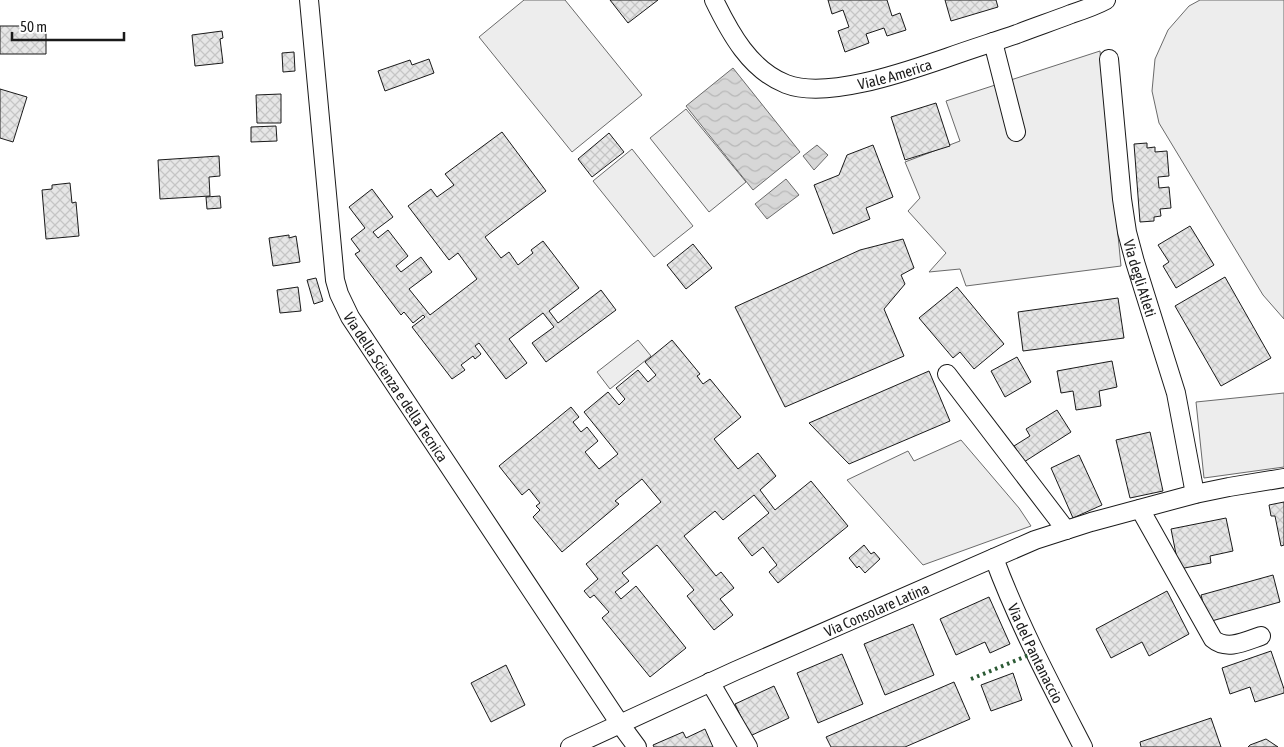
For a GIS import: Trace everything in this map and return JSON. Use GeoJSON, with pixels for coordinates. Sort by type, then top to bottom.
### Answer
{"type":"FeatureCollection","features":[{"type":"Feature","properties":{"kind":"street","name":"Via della Scienza e della Tecnica"},"geometry":{"type":"LineString","coordinates":[[309,0],[331,238],[337,288],[344,307],[620,724]]}},
{"type":"Feature","properties":{"kind":"street","name":"Viale America"},"geometry":{"type":"LineString","coordinates":[[714,0],[735,39],[758,67],[773,78],[788,85],[803,88],[836,88],[875,80],[993,42],[1106,0]]}},
{"type":"Feature","properties":{"kind":"street"},"geometry":{"type":"LineString","coordinates":[[993,42],[1016,132]]}},
{"type":"Feature","properties":{"kind":"street","name":"Via degli Atleti"},"geometry":{"type":"LineString","coordinates":[[1109,58],[1122,200],[1127,232],[1176,393],[1195,494]]}},
{"type":"Feature","properties":{"kind":"street"},"geometry":{"type":"LineString","coordinates":[[947,374],[1066,530]]}},
{"type":"Feature","properties":{"kind":"street","name":"Via Consolare Latina"},"geometry":{"type":"LineString","coordinates":[[570,747],[716,679],[1035,540],[1195,494],[1284,478]]}},
{"type":"Feature","properties":{"kind":"street"},"geometry":{"type":"LineString","coordinates":[[1140,509],[1213,639],[1220,644],[1228,645],[1261,636]]}},
{"type":"Feature","properties":{"kind":"street","name":"Via del Pantanaccio"},"geometry":{"type":"LineString","coordinates":[[994,558],[1036,655],[1083,747]]}},
{"type":"Feature","properties":{"kind":"street"},"geometry":{"type":"LineString","coordinates":[[716,679],[748,747]]}},
{"type":"Feature","properties":{"kind":"street"},"geometry":{"type":"LineString","coordinates":[[620,724],[637,747]]}},
{"type":"Feature","properties":{"kind":"shaded area"},"geometry":{"type":"Polygon","coordinates":[[[524,0],[565,0],[642,95],[572,152],[479,37],[524,0]]]}},
{"type":"Feature","properties":{"kind":"shaded area"},"geometry":{"type":"Polygon","coordinates":[[[1200,0],[1284,0],[1284,319],[1263,295],[1159,123],[1152,91],[1155,59],[1168,30],[1189,6],[1200,0]]]}},
{"type":"Feature","properties":{"kind":"shaded area"},"geometry":{"type":"Polygon","coordinates":[[[1100,51],[1121,266],[966,286],[960,269],[929,272],[946,253],[908,211],[920,198],[905,162],[960,141],[946,101],[1100,51]]]}},
{"type":"Feature","properties":{"kind":"shaded area"},"geometry":{"type":"Polygon","coordinates":[[[686,109],[746,182],[709,212],[650,138],[686,109]]]}},
{"type":"Feature","properties":{"kind":"shaded area"},"geometry":{"type":"Polygon","coordinates":[[[632,149],[693,226],[654,257],[593,181],[632,149]]]}},
{"type":"Feature","properties":{"kind":"shaded area"},"geometry":{"type":"Polygon","coordinates":[[[638,340],[651,356],[610,389],[597,372],[638,340]]]}},
{"type":"Feature","properties":{"kind":"shaded area"},"geometry":{"type":"Polygon","coordinates":[[[1284,393],[1284,467],[1204,478],[1196,402],[1284,393]]]}},
{"type":"Feature","properties":{"kind":"shaded area"},"geometry":{"type":"Polygon","coordinates":[[[961,440],[1019,508],[1031,526],[923,565],[847,480],[908,451],[914,461],[961,440]]]}},
{"type":"Feature","properties":{"kind":"water"},"geometry":{"type":"Polygon","coordinates":[[[733,68],[800,152],[753,190],[686,106],[733,68]]]}},
{"type":"Feature","properties":{"kind":"water"},"geometry":{"type":"Polygon","coordinates":[[[817,145],[828,155],[814,170],[803,156],[817,145]]]}},
{"type":"Feature","properties":{"kind":"water"},"geometry":{"type":"Polygon","coordinates":[[[786,179],[799,195],[767,219],[755,204],[786,179]]]}},
{"type":"Feature","properties":{"kind":"building"},"geometry":{"type":"Polygon","coordinates":[[[610,0],[658,0],[628,23],[610,0]]]}},
{"type":"Feature","properties":{"kind":"building"},"geometry":{"type":"Polygon","coordinates":[[[828,0],[887,0],[892,16],[900,13],[906,30],[887,36],[884,28],[866,34],[869,43],[845,52],[838,31],[849,27],[843,10],[832,14],[828,0]]]}},
{"type":"Feature","properties":{"kind":"building"},"geometry":{"type":"Polygon","coordinates":[[[945,0],[996,0],[998,7],[951,21],[945,0]]]}},
{"type":"Feature","properties":{"kind":"building"},"geometry":{"type":"Polygon","coordinates":[[[0,26],[46,26],[46,54],[0,54],[0,26]]]}},
{"type":"Feature","properties":{"kind":"building"},"geometry":{"type":"Polygon","coordinates":[[[222,31],[223,38],[220,39],[223,63],[195,66],[192,35],[222,31]]]}},
{"type":"Feature","properties":{"kind":"building"},"geometry":{"type":"Polygon","coordinates":[[[294,52],[295,71],[283,72],[282,53],[294,52]]]}},
{"type":"Feature","properties":{"kind":"building"},"geometry":{"type":"Polygon","coordinates":[[[429,59],[434,73],[385,91],[378,71],[410,60],[412,65],[429,59]]]}},
{"type":"Feature","properties":{"kind":"building"},"geometry":{"type":"Polygon","coordinates":[[[0,89],[27,97],[13,142],[0,138],[0,89]]]}},
{"type":"Feature","properties":{"kind":"building"},"geometry":{"type":"Polygon","coordinates":[[[281,94],[281,123],[257,123],[256,95],[281,94]]]}},
{"type":"Feature","properties":{"kind":"building"},"geometry":{"type":"Polygon","coordinates":[[[936,103],[950,146],[905,160],[891,117],[936,103]]]}},
{"type":"Feature","properties":{"kind":"building"},"geometry":{"type":"Polygon","coordinates":[[[276,126],[277,141],[251,142],[251,127],[276,126]]]}},
{"type":"Feature","properties":{"kind":"building"},"geometry":{"type":"Polygon","coordinates":[[[502,132],[546,191],[485,237],[501,258],[509,252],[518,265],[533,253],[531,250],[543,241],[579,288],[549,311],[558,323],[601,290],[616,310],[546,362],[532,343],[554,327],[543,313],[509,339],[527,363],[506,379],[479,343],[475,346],[481,354],[475,359],[473,356],[461,365],[465,370],[452,379],[412,327],[425,317],[423,315],[413,323],[404,312],[401,315],[355,254],[360,251],[351,239],[365,228],[349,207],[372,189],[393,217],[373,232],[378,238],[388,230],[408,256],[396,266],[401,272],[421,257],[432,272],[409,289],[430,315],[477,279],[458,253],[449,260],[408,206],[431,189],[437,197],[454,185],[445,174],[502,132]]]}},
{"type":"Feature","properties":{"kind":"building"},"geometry":{"type":"Polygon","coordinates":[[[609,133],[624,152],[592,177],[578,159],[609,133]]]}},
{"type":"Feature","properties":{"kind":"building"},"geometry":{"type":"Polygon","coordinates":[[[1147,143],[1147,148],[1155,147],[1155,152],[1167,151],[1169,176],[1158,177],[1159,188],[1169,187],[1171,208],[1160,209],[1161,216],[1154,217],[1154,221],[1140,222],[1134,144],[1147,143]]]}},
{"type":"Feature","properties":{"kind":"building"},"geometry":{"type":"Polygon","coordinates":[[[873,145],[893,197],[866,208],[870,219],[833,234],[814,185],[839,175],[847,155],[873,145]]]}},
{"type":"Feature","properties":{"kind":"building"},"geometry":{"type":"Polygon","coordinates":[[[219,156],[220,176],[209,177],[210,196],[160,199],[158,160],[219,156]]]}},
{"type":"Feature","properties":{"kind":"building"},"geometry":{"type":"Polygon","coordinates":[[[70,183],[72,203],[76,202],[79,236],[46,239],[42,190],[52,189],[52,185],[70,183]]]}},
{"type":"Feature","properties":{"kind":"building"},"geometry":{"type":"Polygon","coordinates":[[[220,196],[221,208],[207,209],[206,197],[220,196]]]}},
{"type":"Feature","properties":{"kind":"building"},"geometry":{"type":"Polygon","coordinates":[[[1190,226],[1214,265],[1176,288],[1163,266],[1169,262],[1158,245],[1190,226]]]}},
{"type":"Feature","properties":{"kind":"building"},"geometry":{"type":"Polygon","coordinates":[[[289,235],[289,238],[296,236],[300,262],[273,266],[269,238],[289,235]]]}},
{"type":"Feature","properties":{"kind":"building"},"geometry":{"type":"Polygon","coordinates":[[[903,239],[914,268],[901,275],[905,284],[884,309],[904,356],[785,407],[735,307],[860,250],[903,239]]]}},
{"type":"Feature","properties":{"kind":"building"},"geometry":{"type":"Polygon","coordinates":[[[693,244],[712,268],[686,289],[667,265],[693,244]]]}},
{"type":"Feature","properties":{"kind":"building"},"geometry":{"type":"Polygon","coordinates":[[[1225,277],[1271,358],[1221,386],[1175,306],[1225,277]]]}},
{"type":"Feature","properties":{"kind":"building"},"geometry":{"type":"Polygon","coordinates":[[[316,278],[323,301],[314,304],[307,280],[316,278]]]}},
{"type":"Feature","properties":{"kind":"building"},"geometry":{"type":"Polygon","coordinates":[[[298,287],[301,311],[280,313],[277,290],[298,287]]]}},
{"type":"Feature","properties":{"kind":"building"},"geometry":{"type":"Polygon","coordinates":[[[957,287],[1004,344],[974,369],[960,352],[953,358],[919,318],[957,287]]]}},
{"type":"Feature","properties":{"kind":"building"},"geometry":{"type":"Polygon","coordinates":[[[1118,298],[1124,338],[1023,351],[1018,312],[1118,298]]]}},
{"type":"Feature","properties":{"kind":"building"},"geometry":{"type":"Polygon","coordinates":[[[672,340],[700,374],[697,376],[703,384],[710,379],[741,417],[714,439],[738,469],[758,453],[776,476],[760,490],[775,510],[811,481],[848,526],[778,583],[769,572],[777,565],[763,547],[752,556],[738,538],[769,513],[754,495],[723,520],[715,511],[684,536],[716,576],[721,572],[734,588],[720,599],[733,615],[714,630],[687,596],[694,590],[657,545],[622,573],[629,581],[615,592],[621,599],[636,586],[686,648],[650,677],[602,618],[609,612],[594,595],[590,598],[584,591],[598,579],[586,564],[661,502],[642,479],[615,501],[619,504],[562,552],[533,517],[540,510],[536,506],[540,503],[529,489],[522,495],[499,466],[571,407],[579,417],[573,422],[581,432],[587,427],[598,441],[585,452],[599,469],[618,454],[584,412],[608,392],[619,405],[625,399],[616,388],[638,370],[648,382],[656,375],[645,362],[672,340]]]}},
{"type":"Feature","properties":{"kind":"building"},"geometry":{"type":"Polygon","coordinates":[[[1017,357],[1031,382],[1005,397],[991,371],[1017,357]]]}},
{"type":"Feature","properties":{"kind":"building"},"geometry":{"type":"Polygon","coordinates":[[[1112,361],[1117,387],[1099,391],[1101,406],[1076,410],[1073,391],[1061,393],[1057,371],[1112,361]]]}},
{"type":"Feature","properties":{"kind":"building"},"geometry":{"type":"Polygon","coordinates":[[[929,371],[950,421],[849,464],[809,423],[929,371]]]}},
{"type":"Feature","properties":{"kind":"building"},"geometry":{"type":"Polygon","coordinates":[[[1057,410],[1071,432],[1024,462],[1014,446],[1030,436],[1026,429],[1057,410]]]}},
{"type":"Feature","properties":{"kind":"building"},"geometry":{"type":"Polygon","coordinates":[[[1150,432],[1163,491],[1130,498],[1116,440],[1150,432]]]}},
{"type":"Feature","properties":{"kind":"building"},"geometry":{"type":"Polygon","coordinates":[[[1079,455],[1102,505],[1073,518],[1051,468],[1079,455]]]}},
{"type":"Feature","properties":{"kind":"building"},"geometry":{"type":"Polygon","coordinates":[[[1284,502],[1284,545],[1281,546],[1275,516],[1271,516],[1269,505],[1284,502]]]}},
{"type":"Feature","properties":{"kind":"building"},"geometry":{"type":"Polygon","coordinates":[[[1226,518],[1233,551],[1210,556],[1211,563],[1179,569],[1171,529],[1226,518]]]}},
{"type":"Feature","properties":{"kind":"building"},"geometry":{"type":"Polygon","coordinates":[[[864,545],[871,554],[874,552],[880,559],[865,573],[859,566],[857,568],[849,558],[864,545]]]}},
{"type":"Feature","properties":{"kind":"building"},"geometry":{"type":"Polygon","coordinates":[[[1273,575],[1280,602],[1208,622],[1201,595],[1273,575]]]}},
{"type":"Feature","properties":{"kind":"building"},"geometry":{"type":"Polygon","coordinates":[[[1167,591],[1189,634],[1149,656],[1142,642],[1111,658],[1096,629],[1167,591]]]}},
{"type":"Feature","properties":{"kind":"building"},"geometry":{"type":"Polygon","coordinates":[[[989,597],[1010,644],[990,653],[985,642],[956,655],[940,619],[989,597]]]}},
{"type":"Feature","properties":{"kind":"building"},"geometry":{"type":"Polygon","coordinates":[[[913,624],[934,675],[885,695],[864,644],[913,624]]]}},
{"type":"Feature","properties":{"kind":"building"},"geometry":{"type":"Polygon","coordinates":[[[1271,651],[1284,693],[1255,702],[1250,687],[1230,694],[1222,668],[1271,651]]]}},
{"type":"Feature","properties":{"kind":"building"},"geometry":{"type":"Polygon","coordinates":[[[842,654],[863,704],[818,723],[797,673],[842,654]]]}},
{"type":"Feature","properties":{"kind":"building"},"geometry":{"type":"Polygon","coordinates":[[[506,665],[525,705],[491,722],[471,683],[506,665]]]}},
{"type":"Feature","properties":{"kind":"building"},"geometry":{"type":"Polygon","coordinates":[[[1013,673],[1022,700],[991,711],[981,685],[1013,673]]]}},
{"type":"Feature","properties":{"kind":"building"},"geometry":{"type":"Polygon","coordinates":[[[954,682],[970,719],[905,747],[831,747],[826,737],[954,682]]]}},
{"type":"Feature","properties":{"kind":"building"},"geometry":{"type":"Polygon","coordinates":[[[774,686],[789,718],[750,736],[735,704],[774,686]]]}},
{"type":"Feature","properties":{"kind":"building"},"geometry":{"type":"Polygon","coordinates":[[[1211,718],[1221,747],[1141,747],[1140,742],[1211,718]]]}},
{"type":"Feature","properties":{"kind":"building"},"geometry":{"type":"Polygon","coordinates":[[[705,729],[713,747],[654,747],[653,745],[683,732],[686,738],[705,729]]]}},
{"type":"Feature","properties":{"kind":"building"},"geometry":{"type":"Polygon","coordinates":[[[1266,739],[1278,747],[1248,747],[1250,745],[1266,739]]]}},
{"type":"Feature","properties":{"kind":"hedge"},"geometry":{"type":"LineString","coordinates":[[971,679],[1029,655]]}}]}
